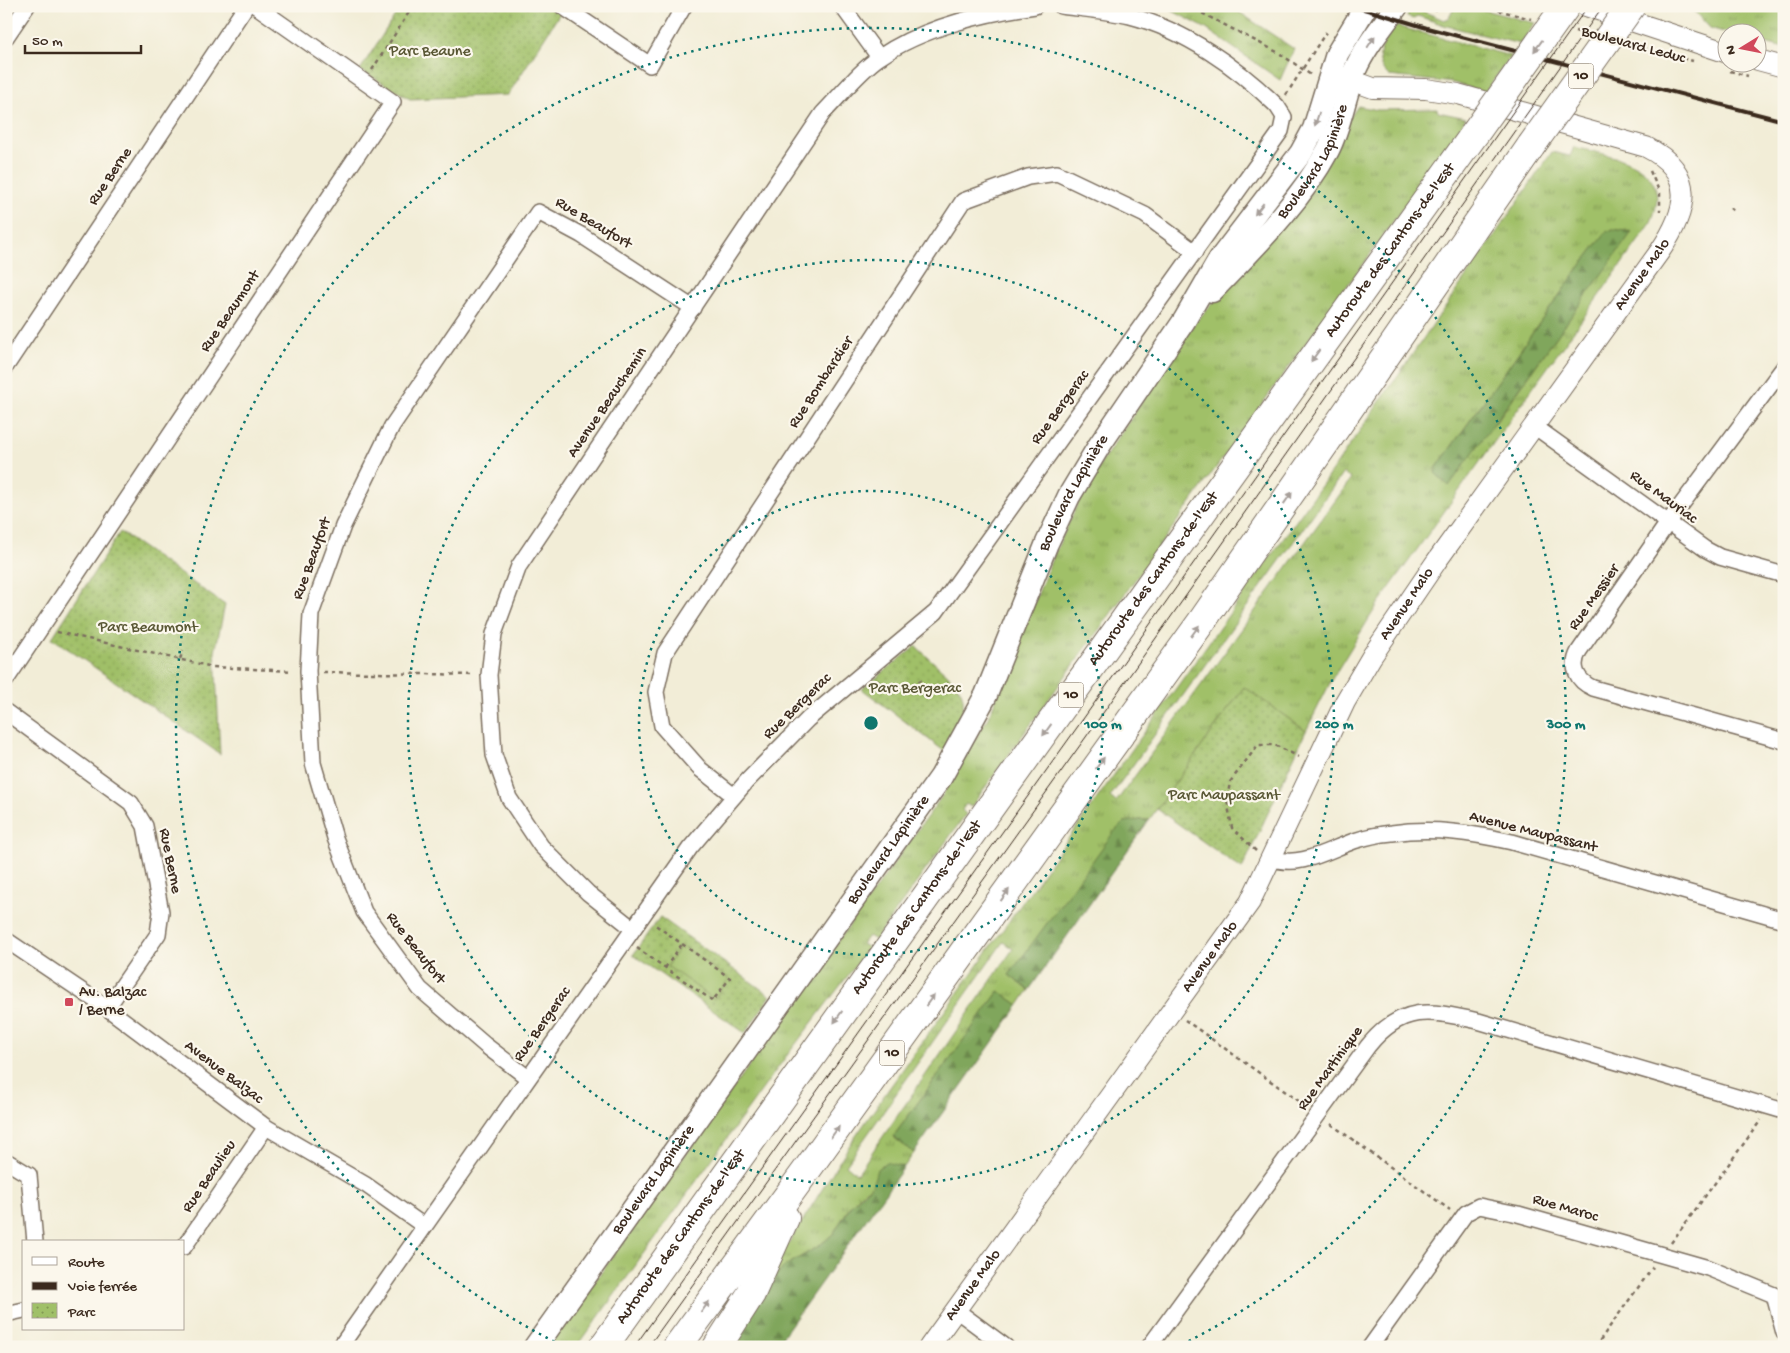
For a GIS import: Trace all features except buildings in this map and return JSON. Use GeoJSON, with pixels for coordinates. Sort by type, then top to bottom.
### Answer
{"type":"FeatureCollection","features":[{"type":"Feature","properties":{"kind":"highway","name":"10"},"geometry":{"type":"LineString","coordinates":[[677,1347],[1207,614],[1531,146],[1631,6]]}},
{"type":"Feature","properties":{"kind":"highway","name":"Autoroute des Cantons-de-l'Est"},"geometry":{"type":"LineString","coordinates":[[603,1347],[864,980],[1152,585],[1476,132],[1567,18]]}},
{"type":"Feature","properties":{"kind":"highway"},"geometry":{"type":"LineString","coordinates":[[717,1347],[750,1294],[806,1171]]}},
{"type":"Feature","properties":{"kind":"main road","name":"Boulevard Lapinière"},"geometry":{"type":"LineString","coordinates":[[535,1347],[941,777],[986,695],[1050,535],[1068,496],[1099,446],[1184,321],[1220,259],[1304,149],[1314,129],[1330,72],[1341,46],[1366,6]]}},
{"type":"Feature","properties":{"kind":"main road","name":"Boulevard Lapinière"},"geometry":{"type":"LineString","coordinates":[[1184,321],[1281,218],[1312,176],[1333,140],[1351,81],[1366,50],[1397,6]]}},
{"type":"Feature","properties":{"kind":"street"},"geometry":{"type":"LineString","coordinates":[[6,37],[27,6]]}},
{"type":"Feature","properties":{"kind":"street","name":"Rue Berne"},"geometry":{"type":"LineString","coordinates":[[6,366],[246,6]]}},
{"type":"Feature","properties":{"kind":"street","name":"Rue Beaumont"},"geometry":{"type":"LineString","coordinates":[[6,680],[392,102],[256,6]]}},
{"type":"Feature","properties":{"kind":"street"},"geometry":{"type":"LineString","coordinates":[[562,6],[650,65],[684,6]]}},
{"type":"Feature","properties":{"kind":"street"},"geometry":{"type":"LineString","coordinates":[[842,6],[879,58]]}},
{"type":"Feature","properties":{"kind":"street","name":"Avenue Beauchemin"},"geometry":{"type":"LineString","coordinates":[[632,928],[588,893],[541,846],[509,798],[494,755],[489,675],[494,634],[518,566],[693,308],[822,113],[879,58],[917,36],[996,12],[1035,6]]}},
{"type":"Feature","properties":{"kind":"street"},"geometry":{"type":"LineString","coordinates":[[1061,6],[1130,16],[1169,29],[1204,48],[1281,101]]}},
{"type":"Feature","properties":{"kind":"street","name":"Boulevard Leduc"},"geometry":{"type":"LineString","coordinates":[[1586,6],[1718,58]]}},
{"type":"Feature","properties":{"kind":"street"},"geometry":{"type":"LineString","coordinates":[[1768,68],[1784,67]]}},
{"type":"Feature","properties":{"kind":"street","name":"Avenue Malo"},"geometry":{"type":"LineString","coordinates":[[930,1347],[1250,902],[1262,854],[1372,656],[1675,227],[1683,199],[1677,172],[1657,152],[1630,142],[1445,92],[1381,89],[1351,81],[1330,72]]}},
{"type":"Feature","properties":{"kind":"street","name":"Rue Bergerac"},"geometry":{"type":"LineString","coordinates":[[340,1347],[632,928],[690,848],[734,796],[820,708],[936,612],[1281,131],[1284,117],[1281,101]]}},
{"type":"Feature","properties":{"kind":"street","name":"Rue Bombardier"},"geometry":{"type":"LineString","coordinates":[[734,796],[700,769],[662,726],[656,692],[665,653],[963,201],[1028,177],[1057,173],[1146,215],[1195,252]]}},
{"type":"Feature","properties":{"kind":"street","name":"Rue Beaufort"},"geometry":{"type":"LineString","coordinates":[[528,1078],[485,1045],[420,989],[364,912],[335,838],[313,763],[308,672],[311,614],[343,526],[392,426],[538,212],[581,235],[693,308]]}},
{"type":"Feature","properties":{"kind":"street","name":"Rue Messier"},"geometry":{"type":"LineString","coordinates":[[1784,367],[1667,524],[1579,651],[1574,664],[1578,677],[1584,684],[1600,691],[1784,742]]}},
{"type":"Feature","properties":{"kind":"street","name":"Rue Mauriac"},"geometry":{"type":"LineString","coordinates":[[1534,426],[1667,524],[1714,554],[1784,575]]}},
{"type":"Feature","properties":{"kind":"street","name":"Rue Berne"},"geometry":{"type":"LineString","coordinates":[[6,712],[131,803],[145,826],[161,912],[158,934],[107,1008]]}},
{"type":"Feature","properties":{"kind":"street","name":"Avenue Maupassant"},"geometry":{"type":"LineString","coordinates":[[1262,854],[1287,862],[1298,861],[1356,840],[1391,833],[1436,830],[1475,834],[1512,842],[1784,920]]}},
{"type":"Feature","properties":{"kind":"street","name":"Avenue Balzac"},"geometry":{"type":"LineString","coordinates":[[6,940],[107,1008],[266,1127],[366,1185],[424,1226]]}},
{"type":"Feature","properties":{"kind":"street","name":"Rue Martinique"},"geometry":{"type":"LineString","coordinates":[[1149,1347],[1368,1046],[1381,1031],[1399,1019],[1416,1012],[1434,1012],[1478,1021],[1777,1109]]}},
{"type":"Feature","properties":{"kind":"street","name":"Rue Beaulieu"},"geometry":{"type":"LineString","coordinates":[[185,1246],[266,1127]]}},
{"type":"Feature","properties":{"kind":"street"},"geometry":{"type":"LineString","coordinates":[[6,1161],[29,1175],[35,1240]]}},
{"type":"Feature","properties":{"kind":"street","name":"Rue Maroc"},"geometry":{"type":"LineString","coordinates":[[1370,1347],[1466,1213],[1479,1206],[1518,1214],[1708,1268],[1774,1295],[1784,1333]]}},
{"type":"Feature","properties":{"kind":"street"},"geometry":{"type":"LineString","coordinates":[[6,1314],[22,1310]]}},
{"type":"Feature","properties":{"kind":"street"},"geometry":{"type":"LineString","coordinates":[[956,1310],[1006,1347]]}},
{"type":"Feature","properties":{"kind":"path"},"geometry":{"type":"LineString","coordinates":[[372,68],[414,6]]}},
{"type":"Feature","properties":{"kind":"path"},"geometry":{"type":"LineString","coordinates":[[1188,6],[1279,53],[1303,69],[1281,101]]}},
{"type":"Feature","properties":{"kind":"path"},"geometry":{"type":"LineString","coordinates":[[1428,6],[1437,11]]}},
{"type":"Feature","properties":{"kind":"path"},"geometry":{"type":"LineString","coordinates":[[1483,6],[1540,21]]}},
{"type":"Feature","properties":{"kind":"path","name":"Boulevard Leduc"},"geometry":{"type":"LineString","coordinates":[[1567,18],[1587,34]]}},
{"type":"Feature","properties":{"kind":"path","name":"Boulevard Leduc"},"geometry":{"type":"LineString","coordinates":[[1626,44],[1696,62]]}},
{"type":"Feature","properties":{"kind":"path","name":"Avenue Malo"},"geometry":{"type":"LineString","coordinates":[[1648,170],[1660,193],[1659,215]]}},
{"type":"Feature","properties":{"kind":"path"},"geometry":{"type":"LineString","coordinates":[[1730,208],[1735,212]]}},
{"type":"Feature","properties":{"kind":"path"},"geometry":{"type":"LineString","coordinates":[[41,628],[213,667],[308,672],[478,675]]}},
{"type":"Feature","properties":{"kind":"path"},"geometry":{"type":"LineString","coordinates":[[180,659],[183,651]]}},
{"type":"Feature","properties":{"kind":"path"},"geometry":{"type":"LineString","coordinates":[[875,679],[889,689],[899,692],[923,679]]}},
{"type":"Feature","properties":{"kind":"path"},"geometry":{"type":"LineString","coordinates":[[1262,854],[1232,828],[1227,800],[1230,782],[1258,745],[1275,745],[1300,756]]}},
{"type":"Feature","properties":{"kind":"path"},"geometry":{"type":"LineString","coordinates":[[636,948],[713,1001],[730,978],[653,923]]}},
{"type":"Feature","properties":{"kind":"path"},"geometry":{"type":"LineString","coordinates":[[665,968],[682,944]]}},
{"type":"Feature","properties":{"kind":"path"},"geometry":{"type":"LineString","coordinates":[[1183,1018],[1310,1109]]}},
{"type":"Feature","properties":{"kind":"path"},"geometry":{"type":"LineString","coordinates":[[1595,1347],[1662,1255],[1777,1109],[1784,1088]]}},
{"type":"Feature","properties":{"kind":"path"},"geometry":{"type":"LineString","coordinates":[[1328,1122],[1453,1213]]}},
{"type":"Feature","properties":{"kind":"green space","name":"Parc Beaune"},"geometry":{"type":"Polygon","coordinates":[[[401,6],[557,6],[562,10],[508,95],[410,99],[360,70],[401,6]]]}},
{"type":"Feature","properties":{"kind":"green space"},"geometry":{"type":"Polygon","coordinates":[[[1163,6],[1230,6],[1294,49],[1280,80],[1205,28],[1163,6]]]}},
{"type":"Feature","properties":{"kind":"green space"},"geometry":{"type":"Polygon","coordinates":[[[1408,6],[1424,6],[1422,11],[1444,20],[1449,18],[1455,6],[1468,6],[1535,23],[1520,44],[1447,26],[1418,16],[1414,19],[1407,17],[1408,14],[1404,12],[1408,6]]]}},
{"type":"Feature","properties":{"kind":"green space"},"geometry":{"type":"Polygon","coordinates":[[[1682,6],[1784,6],[1784,48],[1768,44],[1768,22],[1718,22],[1718,30],[1710,28],[1695,12],[1682,6]]]}},
{"type":"Feature","properties":{"kind":"green space"},"geometry":{"type":"Polygon","coordinates":[[[1396,26],[1511,56],[1485,92],[1454,83],[1389,76],[1383,70],[1380,57],[1387,38],[1396,26]]]}},
{"type":"Feature","properties":{"kind":"green space"},"geometry":{"type":"Polygon","coordinates":[[[1358,106],[1378,110],[1437,109],[1438,112],[1466,118],[1376,246],[971,807],[966,804],[962,810],[966,814],[875,940],[868,936],[862,944],[869,948],[782,1062],[577,1347],[548,1347],[942,796],[990,714],[1051,561],[1086,486],[1193,325],[1220,295],[1358,106]]]}},
{"type":"Feature","properties":{"kind":"green space"},"geometry":{"type":"Polygon","coordinates":[[[1574,147],[1608,155],[1639,167],[1650,177],[1656,189],[1656,206],[1649,226],[1378,604],[1332,679],[1306,731],[1244,687],[1149,820],[1139,820],[1009,975],[1029,990],[1019,1005],[999,991],[893,1137],[914,1153],[904,1167],[898,1165],[863,1192],[851,1205],[833,1234],[819,1246],[785,1266],[732,1347],[783,1252],[851,1143],[888,1090],[1334,468],[1552,152],[1570,156],[1574,147]],[[1613,229],[1606,233],[1578,269],[1437,467],[1496,422],[1631,232],[1613,229]],[[1343,473],[1110,797],[1116,802],[1351,479],[1343,473]],[[1003,942],[846,1165],[857,1174],[1013,949],[1003,942]]]}},
{"type":"Feature","properties":{"kind":"green space"},"geometry":{"type":"Polygon","coordinates":[[[1613,229],[1632,232],[1449,486],[1435,473],[1437,467],[1578,269],[1606,232],[1613,229]]]}},
{"type":"Feature","properties":{"kind":"green space","name":"Parc Beaumont"},"geometry":{"type":"Polygon","coordinates":[[[120,532],[225,605],[215,652],[220,754],[52,638],[120,532]]]}},
{"type":"Feature","properties":{"kind":"green space","name":"Parc Bergerac"},"geometry":{"type":"Polygon","coordinates":[[[916,646],[945,672],[961,691],[963,702],[962,714],[944,751],[862,689],[916,646]]]}},
{"type":"Feature","properties":{"kind":"green space","name":"Parc Maupassant"},"geometry":{"type":"Polygon","coordinates":[[[1244,687],[1306,731],[1242,869],[1157,809],[1244,687]]]}},
{"type":"Feature","properties":{"kind":"green space"},"geometry":{"type":"Polygon","coordinates":[[[1149,820],[1029,990],[1009,975],[1113,833],[1124,822],[1149,820]]]}},
{"type":"Feature","properties":{"kind":"green space"},"geometry":{"type":"Polygon","coordinates":[[[660,917],[771,996],[745,1033],[633,955],[660,917]]]}},
{"type":"Feature","properties":{"kind":"green space"},"geometry":{"type":"Polygon","coordinates":[[[681,945],[729,979],[714,999],[667,966],[681,945]]]}},
{"type":"Feature","properties":{"kind":"green space"},"geometry":{"type":"Polygon","coordinates":[[[999,991],[1019,1005],[914,1153],[893,1137],[999,991]]]}},
{"type":"Feature","properties":{"kind":"green space"},"geometry":{"type":"Polygon","coordinates":[[[886,1162],[904,1167],[775,1347],[732,1347],[773,1279],[785,1266],[819,1246],[833,1234],[851,1205],[873,1184],[877,1169],[886,1162]]]}},
{"type":"Feature","properties":{"kind":"tram line"},"geometry":{"type":"LineString","coordinates":[[634,1347],[1076,729],[1588,6]]}},
{"type":"Feature","properties":{"kind":"tram line"},"geometry":{"type":"LineString","coordinates":[[648,1347],[1086,737],[1603,6]]}},
{"type":"Feature","properties":{"kind":"railway"},"geometry":{"type":"LineString","coordinates":[[1354,6],[1427,28],[1784,121]]}},
{"type":"Feature","properties":{"kind":"place","name":"Av. Balzac / Berne"},"geometry":{"type":"Point","coordinates":[69,1002]}}]}
